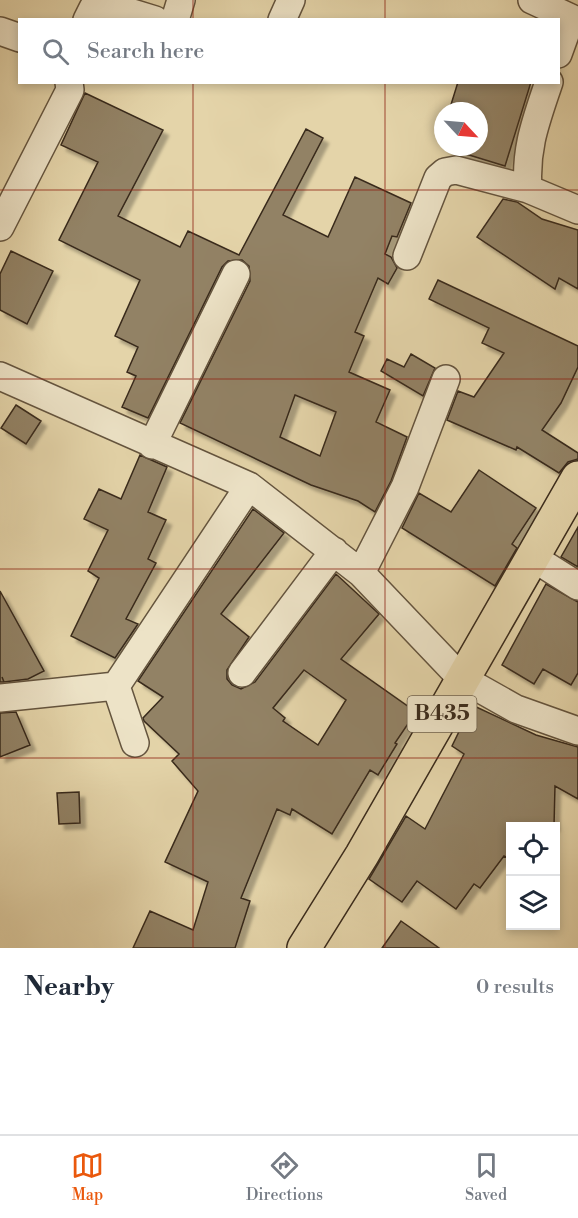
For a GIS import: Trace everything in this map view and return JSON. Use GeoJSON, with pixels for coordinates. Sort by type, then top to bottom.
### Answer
{"type":"FeatureCollection","features":[{"type":"Feature","properties":{"kind":"main road","name":"B435"},"geometry":{"type":"LineString","coordinates":[[304,948],[362,855],[461,678],[578,478]]}},
{"type":"Feature","properties":{"kind":"street"},"geometry":{"type":"LineString","coordinates":[[176,18],[181,0]]}},
{"type":"Feature","properties":{"kind":"street"},"geometry":{"type":"LineString","coordinates":[[283,18],[291,0]]}},
{"type":"Feature","properties":{"kind":"street"},"geometry":{"type":"LineString","coordinates":[[532,0],[574,11],[560,49]]}},
{"type":"Feature","properties":{"kind":"street"},"geometry":{"type":"LineString","coordinates":[[88,18],[93,8],[103,4],[148,18]]}},
{"type":"Feature","properties":{"kind":"street"},"geometry":{"type":"LineString","coordinates":[[0,31],[18,37]]}},
{"type":"Feature","properties":{"kind":"street"},"geometry":{"type":"LineString","coordinates":[[0,227],[70,90],[69,84]]}},
{"type":"Feature","properties":{"kind":"street"},"geometry":{"type":"LineString","coordinates":[[528,189],[526,162],[531,138],[548,84]]}},
{"type":"Feature","properties":{"kind":"street"},"geometry":{"type":"LineString","coordinates":[[407,256],[438,178],[445,172],[456,170],[528,189],[578,210]]}},
{"type":"Feature","properties":{"kind":"street"},"geometry":{"type":"LineString","coordinates":[[152,445],[236,274]]}},
{"type":"Feature","properties":{"kind":"street"},"geometry":{"type":"LineString","coordinates":[[0,376],[249,486],[361,573],[461,678],[516,710],[578,731]]}},
{"type":"Feature","properties":{"kind":"street"},"geometry":{"type":"LineString","coordinates":[[361,573],[405,487],[446,379]]}},
{"type":"Feature","properties":{"kind":"street"},"geometry":{"type":"LineString","coordinates":[[116,686],[249,486]]}},
{"type":"Feature","properties":{"kind":"street"},"geometry":{"type":"LineString","coordinates":[[242,673],[334,552]]}},
{"type":"Feature","properties":{"kind":"street"},"geometry":{"type":"LineString","coordinates":[[532,557],[578,586]]}},
{"type":"Feature","properties":{"kind":"street"},"geometry":{"type":"LineString","coordinates":[[0,698],[116,686]]}},
{"type":"Feature","properties":{"kind":"street"},"geometry":{"type":"LineString","coordinates":[[116,686],[135,743]]}},
{"type":"Feature","properties":{"kind":"building"},"geometry":{"type":"Polygon","coordinates":[[[457,84],[530,84],[505,166],[472,156],[488,156],[488,102],[452,102],[457,84]]]}},
{"type":"Feature","properties":{"kind":"building"},"geometry":{"type":"Polygon","coordinates":[[[85,93],[163,130],[118,216],[180,247],[188,231],[239,255],[306,129],[323,138],[283,215],[328,237],[355,177],[411,203],[397,237],[392,236],[385,254],[391,257],[397,268],[388,284],[378,278],[355,332],[364,336],[349,372],[390,390],[376,422],[407,437],[391,481],[375,512],[358,501],[311,485],[180,423],[250,281],[249,266],[242,260],[228,261],[222,267],[148,418],[122,407],[136,376],[127,372],[138,347],[115,336],[140,280],[59,240],[98,162],[61,145],[85,93]],[[295,395],[280,437],[320,456],[336,412],[295,395]]]}},
{"type":"Feature","properties":{"kind":"building"},"geometry":{"type":"Polygon","coordinates":[[[503,199],[517,202],[542,219],[578,230],[578,289],[559,278],[555,289],[477,237],[503,199]]]}},
{"type":"Feature","properties":{"kind":"building"},"geometry":{"type":"Polygon","coordinates":[[[11,251],[53,271],[27,324],[0,310],[0,274],[11,251]]]}},
{"type":"Feature","properties":{"kind":"building"},"geometry":{"type":"Polygon","coordinates":[[[438,280],[578,346],[578,367],[561,403],[542,430],[578,453],[578,459],[568,462],[559,473],[517,447],[516,450],[447,420],[458,391],[474,397],[504,353],[482,343],[489,328],[429,299],[438,280]]]}},
{"type":"Feature","properties":{"kind":"building"},"geometry":{"type":"Polygon","coordinates":[[[411,354],[435,368],[423,396],[381,371],[387,359],[404,367],[411,354]]]}},
{"type":"Feature","properties":{"kind":"building"},"geometry":{"type":"Polygon","coordinates":[[[16,405],[41,421],[26,444],[1,428],[16,405]]]}},
{"type":"Feature","properties":{"kind":"building"},"geometry":{"type":"Polygon","coordinates":[[[140,455],[167,467],[148,512],[166,520],[148,559],[156,563],[126,619],[138,624],[115,658],[71,636],[99,578],[88,571],[108,530],[84,519],[99,489],[121,499],[140,455]]]}},
{"type":"Feature","properties":{"kind":"building"},"geometry":{"type":"Polygon","coordinates":[[[479,470],[536,508],[512,544],[517,548],[495,586],[402,528],[419,493],[451,512],[479,470]]]}},
{"type":"Feature","properties":{"kind":"building"},"geometry":{"type":"Polygon","coordinates":[[[253,509],[284,533],[221,614],[249,637],[227,670],[227,679],[232,685],[241,689],[255,682],[336,574],[379,614],[341,659],[416,712],[395,743],[397,744],[378,775],[370,770],[332,834],[292,809],[290,815],[277,809],[241,898],[250,901],[235,948],[133,948],[150,911],[193,930],[208,882],[165,862],[198,791],[172,761],[179,754],[144,721],[143,718],[163,697],[138,681],[253,509]],[[304,670],[273,708],[285,718],[283,721],[318,745],[346,700],[304,670]]]}},
{"type":"Feature","properties":{"kind":"building"},"geometry":{"type":"Polygon","coordinates":[[[578,527],[578,567],[561,557],[578,527]]]}},
{"type":"Feature","properties":{"kind":"building"},"geometry":{"type":"Polygon","coordinates":[[[546,584],[578,602],[578,673],[571,685],[543,669],[534,684],[502,665],[546,584]]]}},
{"type":"Feature","properties":{"kind":"building"},"geometry":{"type":"Polygon","coordinates":[[[0,591],[44,671],[28,679],[0,682],[0,591]]]}},
{"type":"Feature","properties":{"kind":"building"},"geometry":{"type":"Polygon","coordinates":[[[472,705],[536,735],[578,747],[578,799],[555,786],[554,822],[506,822],[506,857],[504,856],[480,888],[474,884],[456,909],[417,881],[402,902],[369,879],[406,816],[425,829],[464,754],[452,746],[472,705]]]}},
{"type":"Feature","properties":{"kind":"building"},"geometry":{"type":"Polygon","coordinates":[[[16,712],[30,745],[0,757],[0,713],[16,712]]]}},
{"type":"Feature","properties":{"kind":"building"},"geometry":{"type":"Polygon","coordinates":[[[79,792],[80,823],[59,824],[57,793],[79,792]]]}},
{"type":"Feature","properties":{"kind":"building"},"geometry":{"type":"Polygon","coordinates":[[[401,921],[439,948],[382,948],[401,921]]]}}]}
